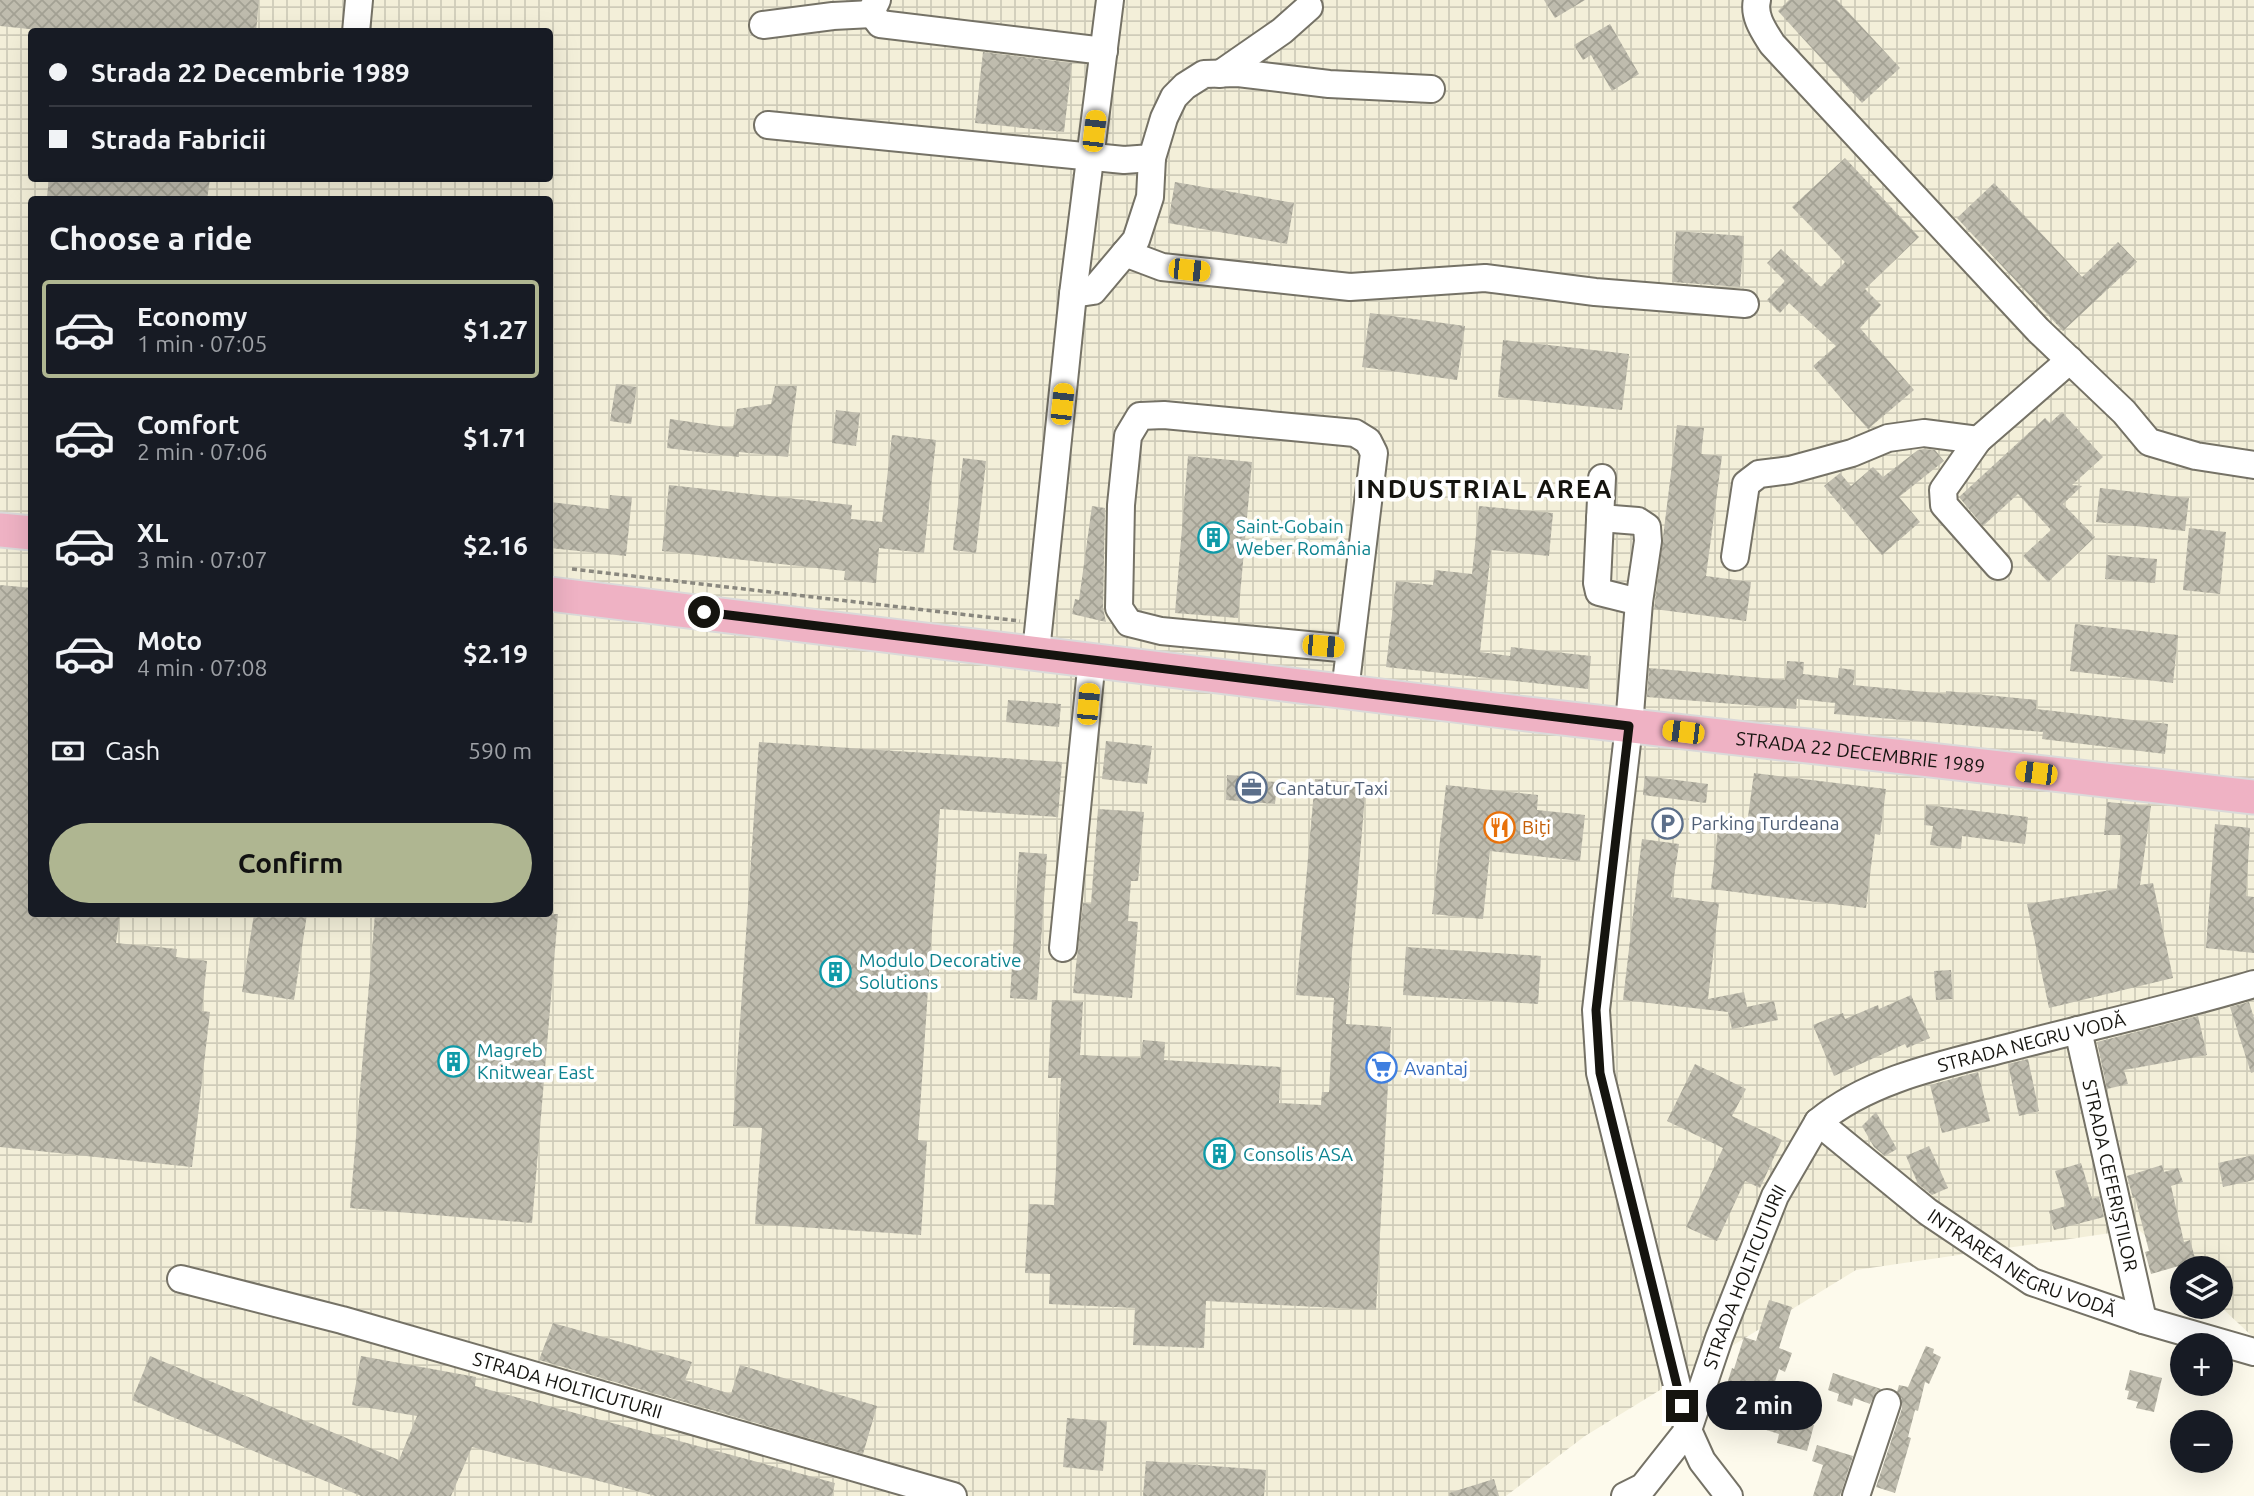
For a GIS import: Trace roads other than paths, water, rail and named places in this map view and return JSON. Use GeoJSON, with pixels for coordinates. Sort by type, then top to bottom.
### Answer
{"type":"FeatureCollection","features":[{"type":"Feature","properties":{"kind":"main road"},"geometry":{"type":"LineString","coordinates":[[0,530],[28,533]]}},
{"type":"Feature","properties":{"kind":"main road","name":"STRADA 22 DECEMBRIE 1989"},"geometry":{"type":"LineString","coordinates":[[556,581],[1037,638],[1092,659],[1629,726],[2254,797]]}},
{"type":"Feature","properties":{"kind":"street"},"geometry":{"type":"LineString","coordinates":[[356,28],[359,0]]}},
{"type":"Feature","properties":{"kind":"street"},"geometry":{"type":"LineString","coordinates":[[1037,638],[1073,294],[1110,0]]}},
{"type":"Feature","properties":{"kind":"street"},"geometry":{"type":"LineString","coordinates":[[1757,0],[1755,3],[1758,19],[1772,44],[2028,320],[2124,412],[2149,442],[2196,456],[2254,465]]}},
{"type":"Feature","properties":{"kind":"street"},"geometry":{"type":"LineString","coordinates":[[763,25],[875,7],[880,24],[1104,51]]}},
{"type":"Feature","properties":{"kind":"street"},"geometry":{"type":"LineString","coordinates":[[1220,74],[1282,31],[1308,7]]}},
{"type":"Feature","properties":{"kind":"street"},"geometry":{"type":"LineString","coordinates":[[1073,294],[1093,291],[1136,240],[1150,197],[1153,158],[1164,118],[1174,97],[1204,74],[1238,73],[1329,84],[1430,89]]}},
{"type":"Feature","properties":{"kind":"street"},"geometry":{"type":"LineString","coordinates":[[768,125],[1090,158],[1153,158]]}},
{"type":"Feature","properties":{"kind":"street"},"geometry":{"type":"LineString","coordinates":[[1125,253],[1162,267],[1350,287],[1485,278],[1595,292],[1745,304]]}},
{"type":"Feature","properties":{"kind":"street"},"geometry":{"type":"LineString","coordinates":[[1998,566],[1944,505],[1943,490],[1978,440],[2070,360]]}},
{"type":"Feature","properties":{"kind":"street"},"geometry":{"type":"LineString","coordinates":[[1345,691],[1374,453],[1368,441],[1355,433],[1164,415],[1140,416],[1128,436],[1121,505],[1119,608],[1129,623],[1161,631],[1350,649]]}},
{"type":"Feature","properties":{"kind":"street"},"geometry":{"type":"LineString","coordinates":[[1735,557],[1746,484],[1759,474],[1815,464],[1888,438],[1924,433],[1978,440]]}},
{"type":"Feature","properties":{"kind":"street"},"geometry":{"type":"LineString","coordinates":[[1602,478],[1597,583],[1599,592],[1639,602]]}},
{"type":"Feature","properties":{"kind":"street"},"geometry":{"type":"LineString","coordinates":[[1600,518],[1638,521],[1647,527],[1648,541],[1639,602],[1629,726],[1596,1010],[1600,1073],[1688,1430],[1702,1461],[1729,1496]]}},
{"type":"Feature","properties":{"kind":"street"},"geometry":{"type":"LineString","coordinates":[[1063,948],[1092,659]]}},
{"type":"Feature","properties":{"kind":"street","name":"STRADA NEGRU VODĂ"},"geometry":{"type":"LineString","coordinates":[[1818,1122],[1856,1096],[1934,1067],[2254,985]]}},
{"type":"Feature","properties":{"kind":"street","name":"STRADA CEFERIȘTILOR"},"geometry":{"type":"LineString","coordinates":[[2078,1030],[2143,1320]]}},
{"type":"Feature","properties":{"kind":"street","name":"STRADA HOLTICUTURII"},"geometry":{"type":"LineString","coordinates":[[1625,1496],[1643,1487],[1688,1430],[1719,1338],[1775,1196],[1818,1122]]}},
{"type":"Feature","properties":{"kind":"street","name":"INTRAREA NEGRU VODĂ"},"geometry":{"type":"LineString","coordinates":[[1818,1122],[1928,1212],[2032,1282],[2143,1320],[2254,1352]]}},
{"type":"Feature","properties":{"kind":"street","name":"STRADA HOLTICUTURII"},"geometry":{"type":"LineString","coordinates":[[181,1279],[342,1320],[953,1496]]}},
{"type":"Feature","properties":{"kind":"street"},"geometry":{"type":"LineString","coordinates":[[1856,1496],[1887,1403]]}},
{"type":"Feature","properties":{"kind":"place","name":"Saint-Gobain Weber România"},"geometry":{"type":"Point","coordinates":[1213,537]}},
{"type":"Feature","properties":{"kind":"place","name":"Cantatur Taxi"},"geometry":{"type":"Point","coordinates":[1252,788]}},
{"type":"Feature","properties":{"kind":"place","name":"Parking Turdeana"},"geometry":{"type":"Point","coordinates":[1668,823]}},
{"type":"Feature","properties":{"kind":"place","name":"Biți"},"geometry":{"type":"Point","coordinates":[1499,827]}},
{"type":"Feature","properties":{"kind":"place","name":"Modulo Decorative Solutions"},"geometry":{"type":"Point","coordinates":[836,971]}},
{"type":"Feature","properties":{"kind":"place","name":"Magreb Knitwear East"},"geometry":{"type":"Point","coordinates":[454,1061]}},
{"type":"Feature","properties":{"kind":"place","name":"Avantaj"},"geometry":{"type":"Point","coordinates":[1381,1068]}},
{"type":"Feature","properties":{"kind":"place","name":"Consolis ASA"},"geometry":{"type":"Point","coordinates":[1220,1154]}},
{"type":"Feature","properties":{"kind":"district","name":"INDUSTRIAL AREA"},"geometry":{"type":"Point","coordinates":[1485,489]}}]}
